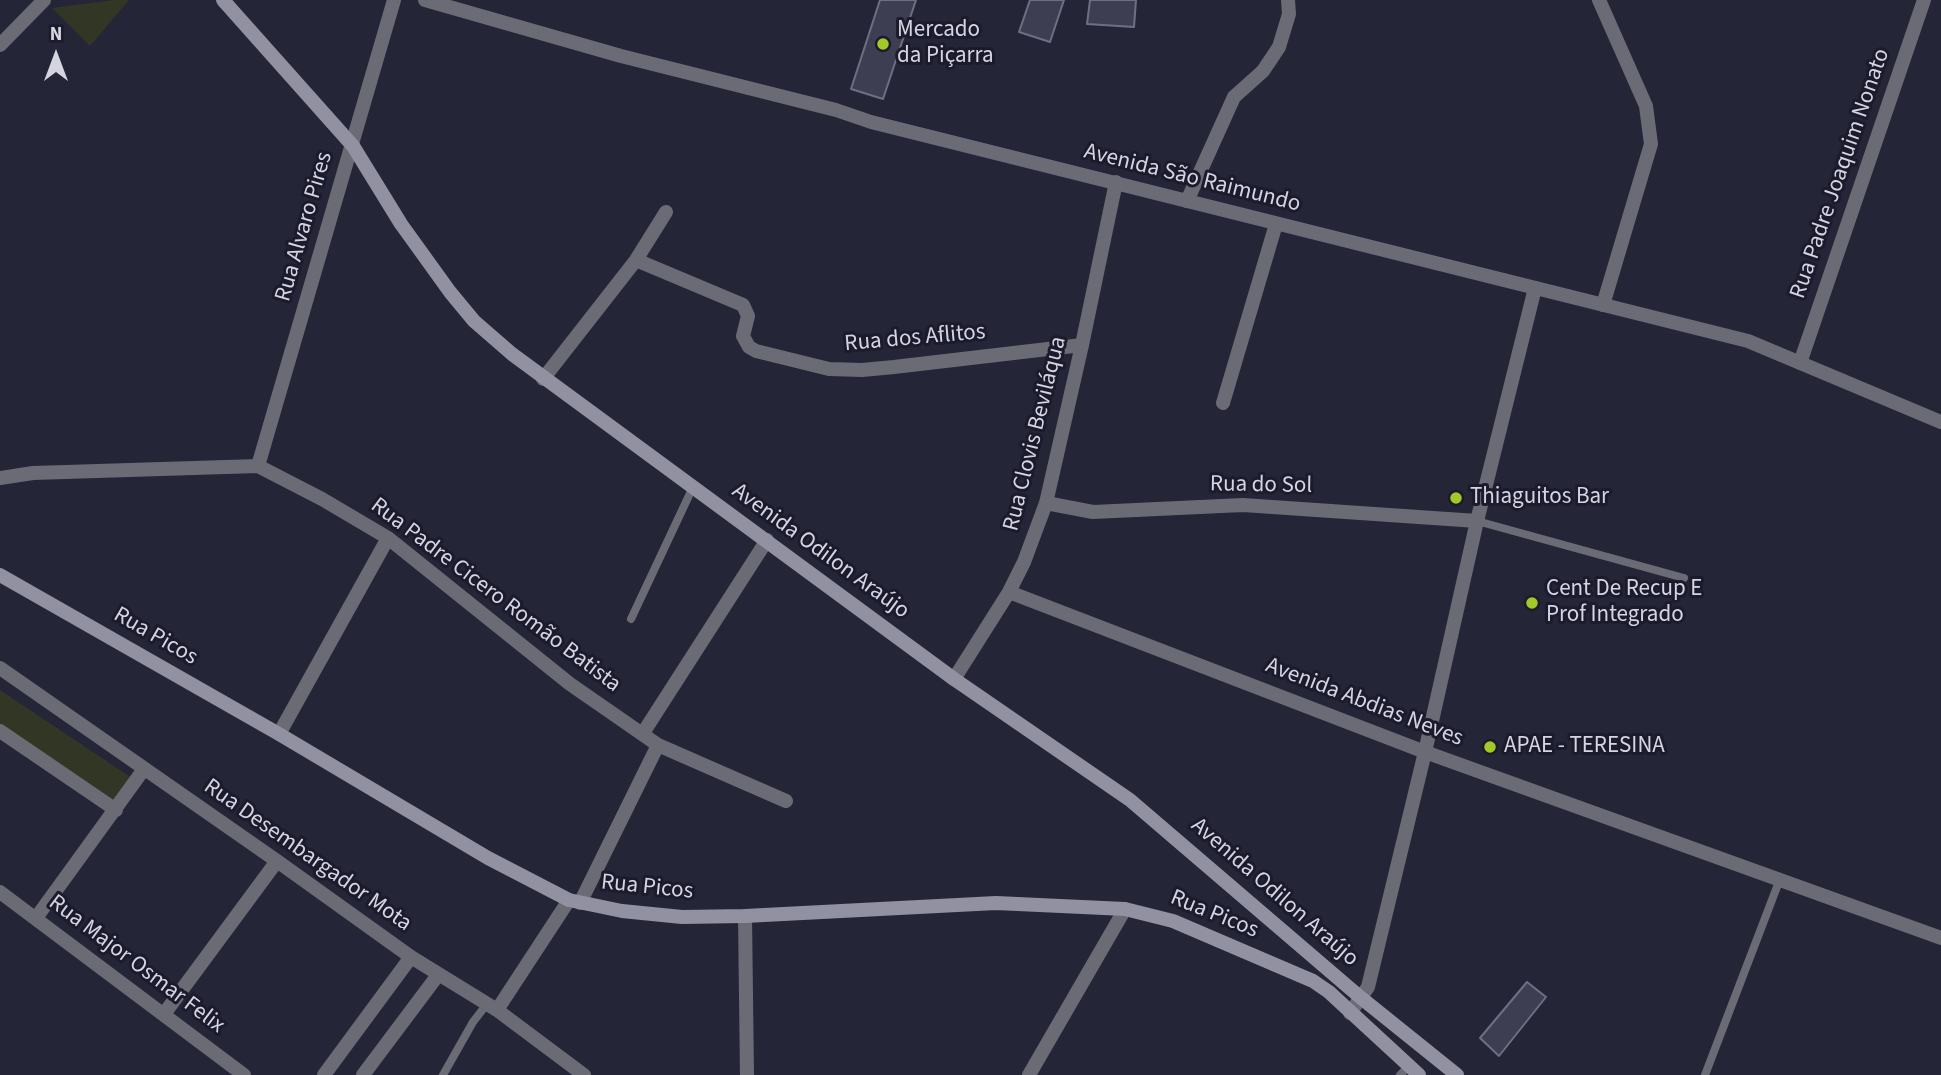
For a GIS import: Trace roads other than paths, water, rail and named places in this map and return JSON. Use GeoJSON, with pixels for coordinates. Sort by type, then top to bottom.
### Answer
{"type":"FeatureCollection","features":[{"type":"Feature","properties":{"kind":"main road","name":"Avenida Odilon Araújo"},"geometry":{"type":"LineString","coordinates":[[223,0],[352,145],[401,224],[474,321],[543,379],[954,679],[1130,800],[1360,997],[1457,1075]]}},
{"type":"Feature","properties":{"kind":"main road","name":"Rua Picos"},"geometry":{"type":"LineString","coordinates":[[0,575],[279,734],[488,858],[575,902],[650,915],[745,916],[996,903],[1125,909],[1173,920],[1313,981],[1329,992],[1350,1013]]}},
{"type":"Feature","properties":{"kind":"main road"},"geometry":{"type":"LineString","coordinates":[[1350,1013],[1409,1072]]}},
{"type":"Feature","properties":{"kind":"street"},"geometry":{"type":"LineString","coordinates":[[0,45],[44,0]]}},
{"type":"Feature","properties":{"kind":"street","name":"Rua Alvaro Pires"},"geometry":{"type":"LineString","coordinates":[[258,466],[394,0]]}},
{"type":"Feature","properties":{"kind":"street","name":"Avenida São Raimundo"},"geometry":{"type":"LineString","coordinates":[[425,0],[621,55],[836,110],[871,122],[1748,341],[1941,422]]}},
{"type":"Feature","properties":{"kind":"street"},"geometry":{"type":"LineString","coordinates":[[1187,201],[1234,97],[1263,71],[1279,47],[1287,23],[1288,0]]}},
{"type":"Feature","properties":{"kind":"street"},"geometry":{"type":"LineString","coordinates":[[1599,0],[1646,106],[1651,144],[1603,305]]}},
{"type":"Feature","properties":{"kind":"street","name":"Rua Padre Joaquim Nonato"},"geometry":{"type":"LineString","coordinates":[[1800,363],[1924,0]]}},
{"type":"Feature","properties":{"kind":"street","name":"Rua Clovis Beviláqua"},"geometry":{"type":"LineString","coordinates":[[954,679],[1009,592],[1024,562],[1046,503],[1116,182]]}},
{"type":"Feature","properties":{"kind":"street"},"geometry":{"type":"LineString","coordinates":[[543,379],[636,260],[666,212]]}},
{"type":"Feature","properties":{"kind":"street"},"geometry":{"type":"LineString","coordinates":[[1223,403],[1276,224]]}},
{"type":"Feature","properties":{"kind":"street","name":"Rua dos Aflitos"},"geometry":{"type":"LineString","coordinates":[[636,260],[743,305],[748,316],[743,336],[749,347],[756,351],[830,369],[894,367],[1082,345]]}},
{"type":"Feature","properties":{"kind":"street"},"geometry":{"type":"LineString","coordinates":[[1350,1013],[1367,987],[1535,288]]}},
{"type":"Feature","properties":{"kind":"street","name":"Rua Padre Cicero Romão Batista"},"geometry":{"type":"LineString","coordinates":[[0,477],[33,473],[258,466],[388,538],[570,684],[658,745],[786,801]]}},
{"type":"Feature","properties":{"kind":"street","name":"Rua do Sol"},"geometry":{"type":"LineString","coordinates":[[1046,503],[1093,512],[1243,505],[1477,521]]}},
{"type":"Feature","properties":{"kind":"street"},"geometry":{"type":"LineString","coordinates":[[279,734],[388,538]]}},
{"type":"Feature","properties":{"kind":"street"},"geometry":{"type":"LineString","coordinates":[[643,733],[767,540]]}},
{"type":"Feature","properties":{"kind":"street","name":"Avenida Abdias Neves"},"geometry":{"type":"LineString","coordinates":[[1009,592],[1425,752],[1941,938]]}},
{"type":"Feature","properties":{"kind":"street","name":"Rua Desembargador Mota"},"geometry":{"type":"LineString","coordinates":[[2,667],[411,957],[492,1007],[584,1075]]}},
{"type":"Feature","properties":{"kind":"street"},"geometry":{"type":"LineString","coordinates":[[0,731],[116,810]]}},
{"type":"Feature","properties":{"kind":"street"},"geometry":{"type":"LineString","coordinates":[[492,1007],[575,902],[658,745]]}},
{"type":"Feature","properties":{"kind":"street"},"geometry":{"type":"LineString","coordinates":[[36,918],[145,769]]}},
{"type":"Feature","properties":{"kind":"street"},"geometry":{"type":"LineString","coordinates":[[164,1014],[277,861]]}},
{"type":"Feature","properties":{"kind":"street","name":"Rua Major Osmar Felix"},"geometry":{"type":"LineString","coordinates":[[0,892],[244,1075]]}},
{"type":"Feature","properties":{"kind":"street"},"geometry":{"type":"LineString","coordinates":[[1029,1075],[1125,909]]}},
{"type":"Feature","properties":{"kind":"street"},"geometry":{"type":"LineString","coordinates":[[745,916],[747,1075]]}},
{"type":"Feature","properties":{"kind":"street"},"geometry":{"type":"LineString","coordinates":[[324,1075],[411,957]]}},
{"type":"Feature","properties":{"kind":"street"},"geometry":{"type":"LineString","coordinates":[[363,1075],[438,975]]}},
{"type":"Feature","properties":{"kind":"lane"},"geometry":{"type":"LineString","coordinates":[[631,619],[694,488]]}},
{"type":"Feature","properties":{"kind":"lane"},"geometry":{"type":"LineString","coordinates":[[1477,521],[1684,578]]}},
{"type":"Feature","properties":{"kind":"lane"},"geometry":{"type":"LineString","coordinates":[[1705,1075],[1780,879]]}},
{"type":"Feature","properties":{"kind":"lane"},"geometry":{"type":"LineString","coordinates":[[443,1075],[473,1022],[492,1007]]}},
{"type":"Feature","properties":{"kind":"place","name":"Mercado da Piçarra"},"geometry":{"type":"Point","coordinates":[883,44]}},
{"type":"Feature","properties":{"kind":"place","name":"Thiaguitos Bar"},"geometry":{"type":"Point","coordinates":[1456,498]}},
{"type":"Feature","properties":{"kind":"place","name":"Cent De Recup E Prof Integrado"},"geometry":{"type":"Point","coordinates":[1532,603]}},
{"type":"Feature","properties":{"kind":"place","name":"APAE - TERESINA"},"geometry":{"type":"Point","coordinates":[1490,747]}}]}
